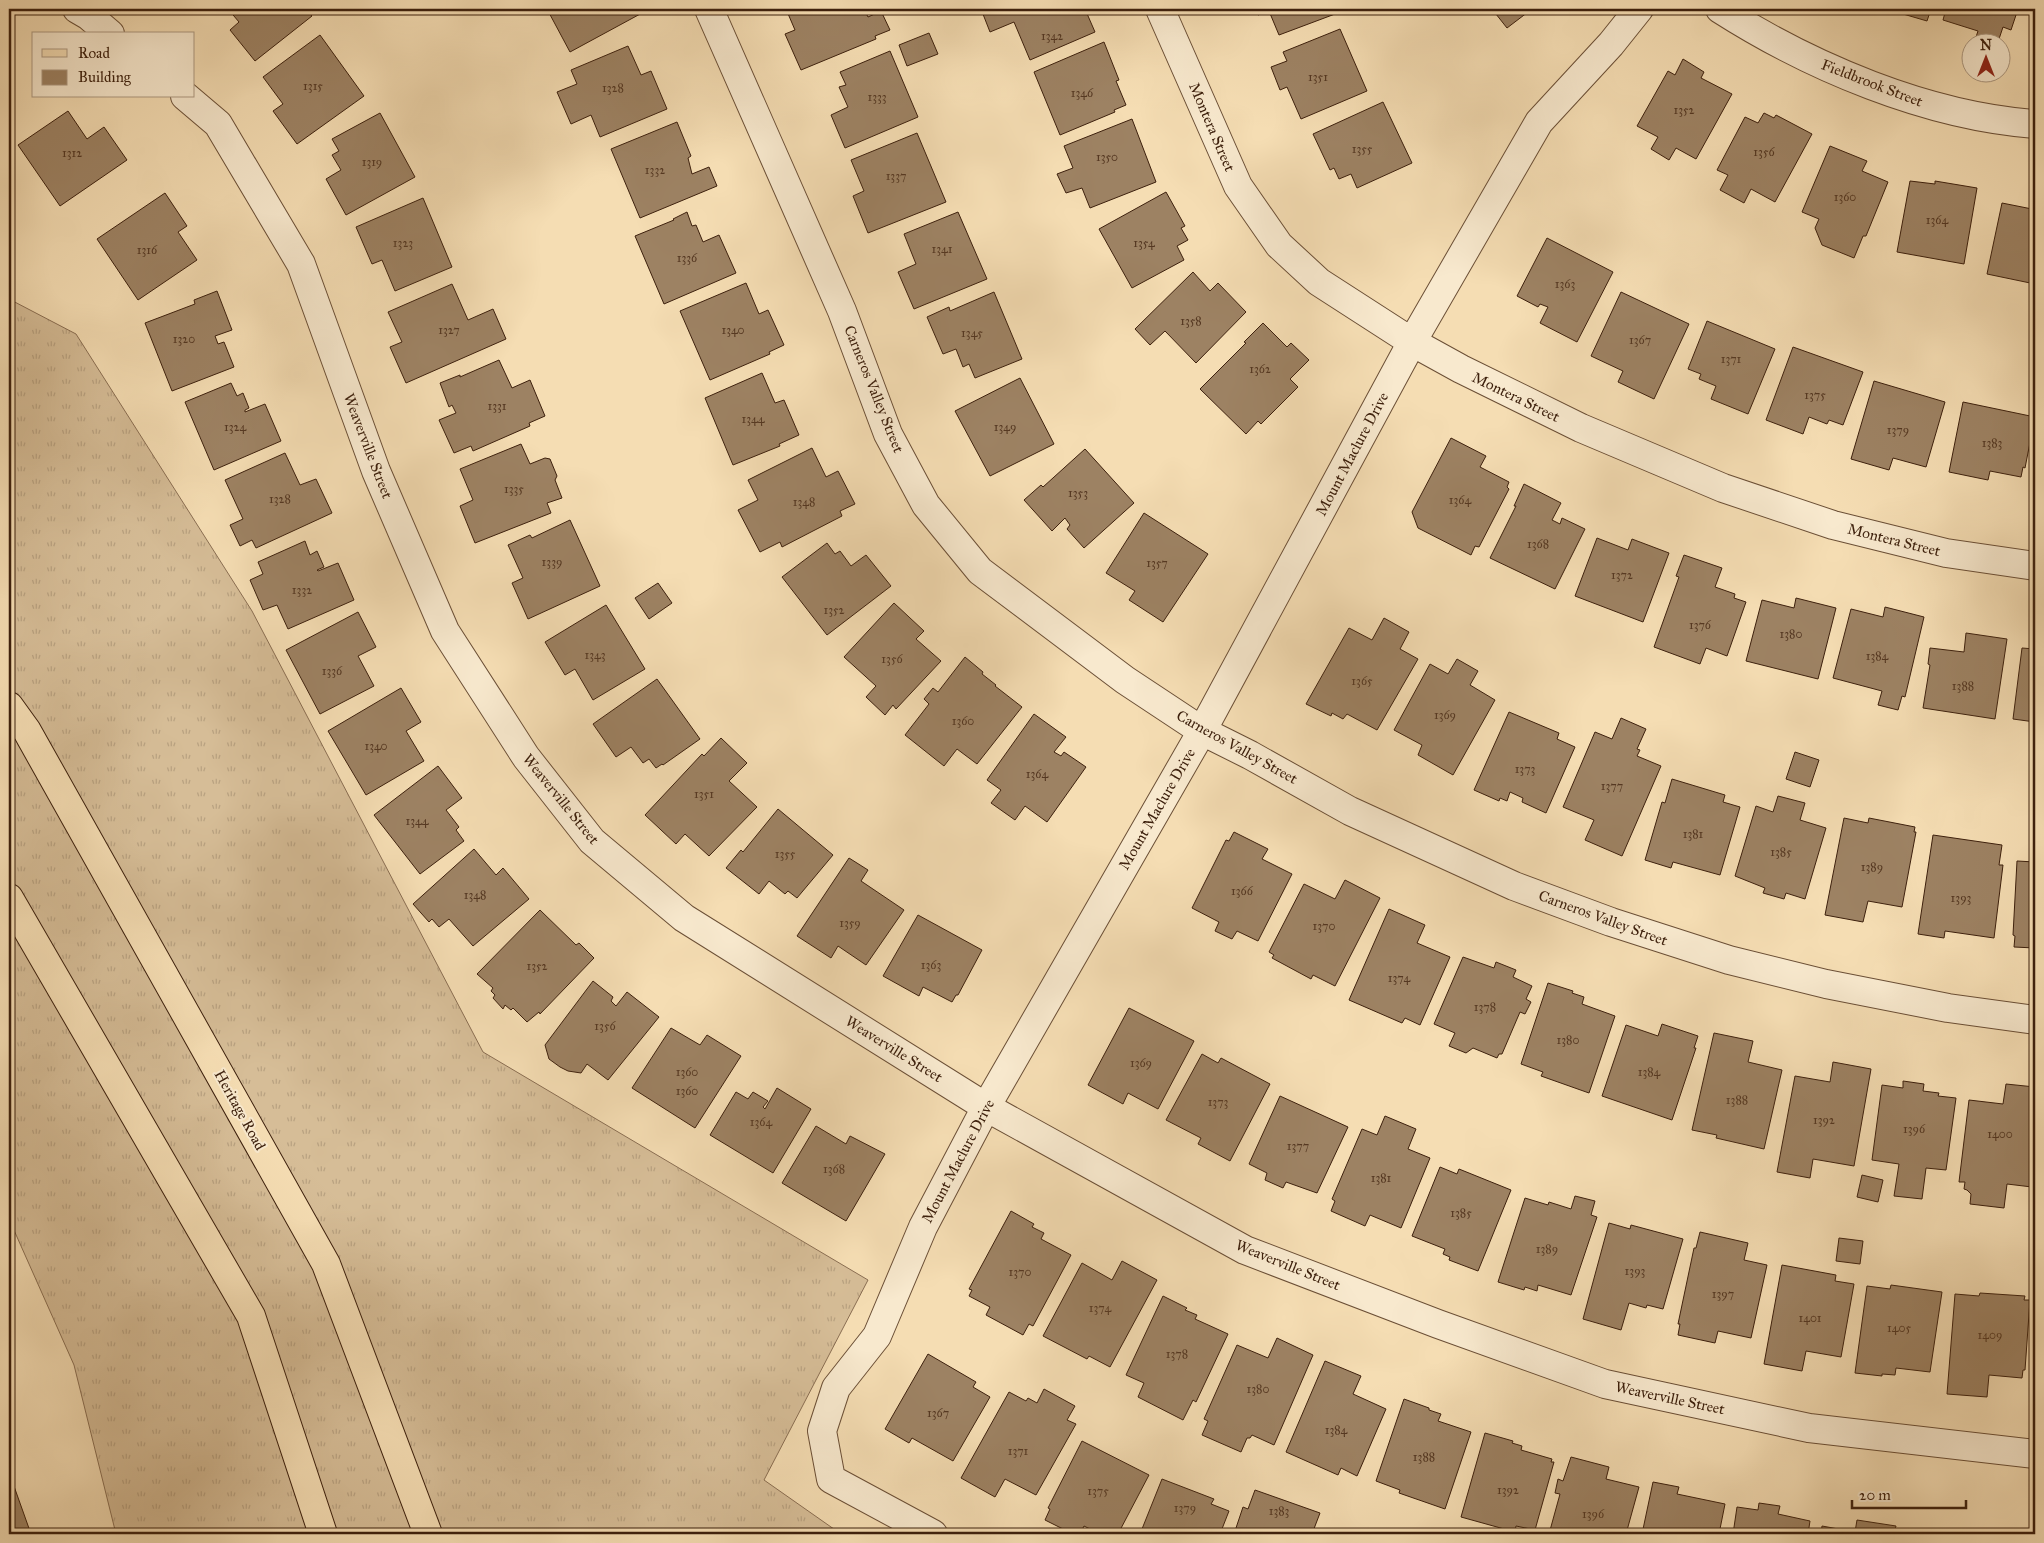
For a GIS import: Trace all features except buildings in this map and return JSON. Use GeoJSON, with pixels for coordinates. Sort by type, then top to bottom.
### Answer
{"type":"FeatureCollection","features":[{"type":"Feature","properties":{"kind":"main road","name":"Heritage Road"},"geometry":{"type":"LineString","coordinates":[[9,706],[36,749],[326,1264],[428,1534]]}},
{"type":"Feature","properties":{"kind":"main road"},"geometry":{"type":"LineString","coordinates":[[9,898],[251,1316],[324,1534]]}},
{"type":"Feature","properties":{"kind":"street"},"geometry":{"type":"LineString","coordinates":[[77,9],[89,16],[108,32]]}},
{"type":"Feature","properties":{"kind":"street","name":"Carneros Valley Street"},"geometry":{"type":"LineString","coordinates":[[709,9],[842,310],[888,434],[926,505],[980,571],[1124,680],[1202,732],[1250,755],[1350,811],[1514,886],[1611,922],[1729,960],[1826,984],[1948,1008],[2035,1020]]}},
{"type":"Feature","properties":{"kind":"street","name":"Montera Street"},"geometry":{"type":"LineString","coordinates":[[1160,9],[1238,186],[1278,245],[1319,282],[1412,342],[1462,370],[1581,428],[1723,488],[1833,525],[1946,553],[2035,566]]}},
{"type":"Feature","properties":{"kind":"street","name":"Mount Maclure Drive"},"geometry":{"type":"LineString","coordinates":[[933,1534],[830,1479],[822,1431],[836,1388],[877,1336],[923,1227],[986,1107],[1202,732],[1412,342],[1539,122],[1611,44],[1639,9]]}},
{"type":"Feature","properties":{"kind":"street","name":"Fieldbrook Street"},"geometry":{"type":"LineString","coordinates":[[1720,9],[1742,23],[1816,61],[1867,84],[1921,103],[2035,124]]}},
{"type":"Feature","properties":{"kind":"street","name":"Weaverville Street"},"geometry":{"type":"LineString","coordinates":[[187,98],[218,124],[301,264],[376,471],[445,631],[526,758],[592,840],[684,918],[986,1107],[1245,1250],[1438,1324],[1605,1384],[1809,1428],[2035,1454]]}},
{"type":"Feature","properties":{"kind":"green space"},"geometry":{"type":"Polygon","coordinates":[[[9,299],[76,334],[252,611],[483,1052],[868,1280],[764,1480],[841,1534],[116,1534],[74,1365],[9,1219],[9,299]]]}}]}
